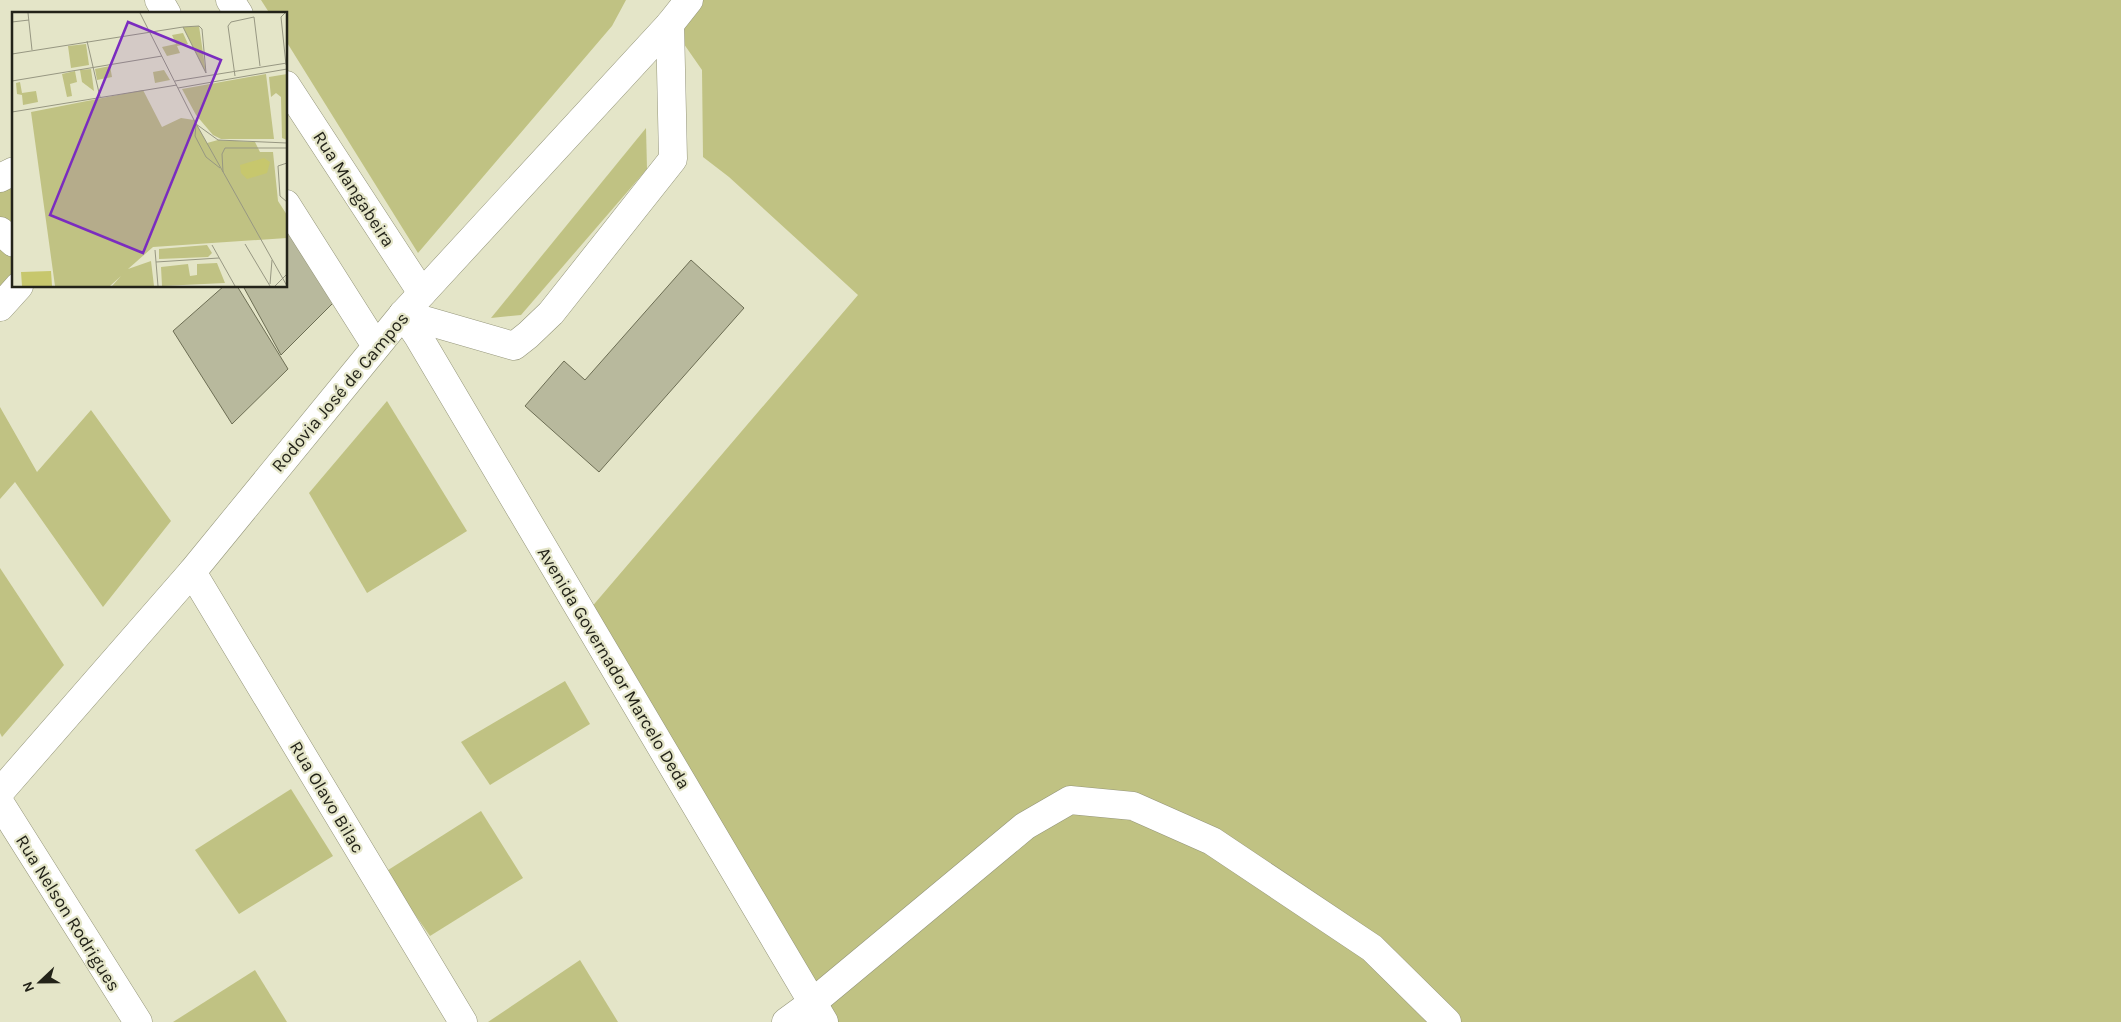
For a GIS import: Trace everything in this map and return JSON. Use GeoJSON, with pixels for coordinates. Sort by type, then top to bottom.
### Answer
{"type":"FeatureCollection","features":[{"type":"Feature","properties":{"kind":"street"},"geometry":{"type":"LineString","coordinates":[[159,0],[166,12]]}},
{"type":"Feature","properties":{"kind":"street"},"geometry":{"type":"LineString","coordinates":[[230,0],[238,12]]}},
{"type":"Feature","properties":{"kind":"street","name":"Rodovia José de Campos"},"geometry":{"type":"LineString","coordinates":[[0,792],[192,572],[403,314],[670,24],[689,0]]}},
{"type":"Feature","properties":{"kind":"street"},"geometry":{"type":"LineString","coordinates":[[403,314],[514,346],[551,313],[673,159],[670,24]]}},
{"type":"Feature","properties":{"kind":"street","name":"Rua Mangabeira"},"geometry":{"type":"LineString","coordinates":[[288,88],[422,293]]}},
{"type":"Feature","properties":{"kind":"street"},"geometry":{"type":"LineString","coordinates":[[0,178],[12,172]]}},
{"type":"Feature","properties":{"kind":"street"},"geometry":{"type":"LineString","coordinates":[[288,207],[376,346]]}},
{"type":"Feature","properties":{"kind":"street"},"geometry":{"type":"LineString","coordinates":[[0,230],[12,241]]}},
{"type":"Feature","properties":{"kind":"street"},"geometry":{"type":"LineString","coordinates":[[0,307],[17,288]]}},
{"type":"Feature","properties":{"kind":"street","name":"Avenida Governador Marcelo Deda"},"geometry":{"type":"LineString","coordinates":[[403,314],[418,336],[818,1013]]}},
{"type":"Feature","properties":{"kind":"street","name":"Rua Olavo Bilac"},"geometry":{"type":"LineString","coordinates":[[192,572],[462,1022]]}},
{"type":"Feature","properties":{"kind":"street"},"geometry":{"type":"LineString","coordinates":[[786,1022],[818,1013],[1024,826],[1070,800],[1133,806],[1212,841],[1372,948],[1447,1022]]}},
{"type":"Feature","properties":{"kind":"street","name":"Rua Nelson Rodrigues"},"geometry":{"type":"LineString","coordinates":[[0,802],[138,1022]]}},
{"type":"Feature","properties":{"kind":"green space"},"geometry":{"type":"Polygon","coordinates":[[[261,0],[626,0],[612,26],[418,253],[288,44],[288,12],[269,12],[261,0]]]}},
{"type":"Feature","properties":{"kind":"green space"},"geometry":{"type":"Polygon","coordinates":[[[689,0],[2121,0],[2121,1022],[830,1022],[584,616],[858,295],[729,177],[703,157],[702,70],[670,24],[689,0]]]}},
{"type":"Feature","properties":{"kind":"green space"},"geometry":{"type":"Polygon","coordinates":[[[646,128],[647,169],[521,315],[491,318],[646,128]]]}},
{"type":"Feature","properties":{"kind":"green space"},"geometry":{"type":"Polygon","coordinates":[[[12,172],[13,288],[0,307],[0,178],[12,172]]]}},
{"type":"Feature","properties":{"kind":"green space"},"geometry":{"type":"Polygon","coordinates":[[[387,401],[467,531],[367,593],[309,493],[387,401]]]}},
{"type":"Feature","properties":{"kind":"green space"},"geometry":{"type":"Polygon","coordinates":[[[0,407],[37,472],[91,410],[171,521],[103,607],[15,482],[0,499],[0,407]]]}},
{"type":"Feature","properties":{"kind":"green space"},"geometry":{"type":"Polygon","coordinates":[[[0,568],[64,665],[2,737],[0,733],[0,568]]]}},
{"type":"Feature","properties":{"kind":"green space"},"geometry":{"type":"Polygon","coordinates":[[[565,681],[590,724],[490,785],[461,742],[565,681]]]}},
{"type":"Feature","properties":{"kind":"green space"},"geometry":{"type":"Polygon","coordinates":[[[291,789],[333,856],[239,914],[195,850],[291,789]]]}},
{"type":"Feature","properties":{"kind":"green space"},"geometry":{"type":"Polygon","coordinates":[[[481,811],[523,878],[430,936],[385,872],[481,811]]]}},
{"type":"Feature","properties":{"kind":"green space"},"geometry":{"type":"Polygon","coordinates":[[[580,960],[618,1022],[488,1022],[580,960]]]}},
{"type":"Feature","properties":{"kind":"green space"},"geometry":{"type":"Polygon","coordinates":[[[255,970],[287,1022],[173,1022],[255,970]]]}},
{"type":"Feature","properties":{"kind":"building"},"geometry":{"type":"Polygon","coordinates":[[[288,224],[336,300],[281,355],[244,288],[288,288],[288,224]]]}},
{"type":"Feature","properties":{"kind":"building"},"geometry":{"type":"Polygon","coordinates":[[[691,260],[744,308],[599,472],[525,406],[564,361],[585,380],[691,260]]]}},
{"type":"Feature","properties":{"kind":"building"},"geometry":{"type":"Polygon","coordinates":[[[222,288],[238,288],[288,369],[232,424],[173,331],[222,288]]]}}]}
